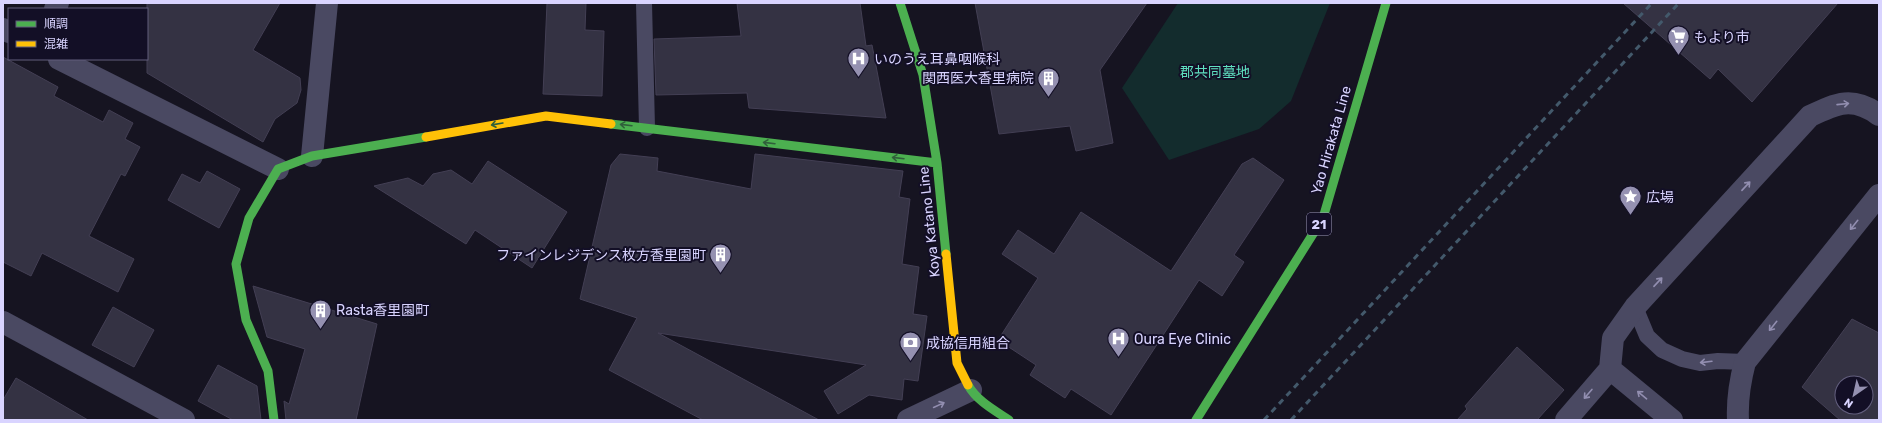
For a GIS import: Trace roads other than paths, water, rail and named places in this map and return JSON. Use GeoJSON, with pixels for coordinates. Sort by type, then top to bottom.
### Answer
{"type":"FeatureCollection","features":[{"type":"Feature","properties":{"kind":"street"},"geometry":{"type":"LineString","coordinates":[[312,156],[327,3]]}},
{"type":"Feature","properties":{"kind":"street","name":"Koya Katano Line"},"geometry":{"type":"LineString","coordinates":[[900,3],[923,75],[937,163],[957,363],[970,390],[986,405],[1009,420]]}},
{"type":"Feature","properties":{"kind":"street","name":"Yao Hirakata Line"},"geometry":{"type":"LineString","coordinates":[[1196,420],[1323,218],[1386,3]]}},
{"type":"Feature","properties":{"kind":"street"},"geometry":{"type":"LineString","coordinates":[[61,60],[278,169]]}},
{"type":"Feature","properties":{"kind":"street"},"geometry":{"type":"LineString","coordinates":[[1566,420],[1610,369],[1613,338],[1635,307],[1810,116],[1833,105],[1852,103],[1869,108],[1879,115]]}},
{"type":"Feature","properties":{"kind":"street"},"geometry":{"type":"LineString","coordinates":[[274,420],[268,371],[246,320],[236,264],[249,218],[278,169],[312,156],[546,116],[937,163]]}},
{"type":"Feature","properties":{"kind":"street"},"geometry":{"type":"LineString","coordinates":[[1738,420],[1737,406],[1739,384],[1745,362],[1879,195]]}},
{"type":"Feature","properties":{"kind":"street"},"geometry":{"type":"LineString","coordinates":[[3,322],[184,420]]}},
{"type":"Feature","properties":{"kind":"street"},"geometry":{"type":"LineString","coordinates":[[1610,369],[1672,420]]}},
{"type":"Feature","properties":{"kind":"street"},"geometry":{"type":"LineString","coordinates":[[908,420],[970,390]]}},
{"type":"Feature","properties":{"kind":"lane"},"geometry":{"type":"LineString","coordinates":[[644,3],[647,128]]}},
{"type":"Feature","properties":{"kind":"lane"},"geometry":{"type":"LineString","coordinates":[[1635,307],[1647,336],[1662,350],[1700,364],[1718,361],[1745,362]]}},
{"type":"Feature","properties":{"kind":"railway"},"geometry":{"type":"LineString","coordinates":[[1264,420],[1652,3]]}},
{"type":"Feature","properties":{"kind":"railway"},"geometry":{"type":"LineString","coordinates":[[1291,420],[1679,3]]}},
{"type":"Feature","properties":{"kind":"place","name":"もより市"},"geometry":{"type":"Point","coordinates":[1679,56]}},
{"type":"Feature","properties":{"kind":"place","name":"いのうえ耳鼻咽喉科"},"geometry":{"type":"Point","coordinates":[859,78]}},
{"type":"Feature","properties":{"kind":"place","name":"関西医大香里病院"},"geometry":{"type":"Point","coordinates":[1049,98]}},
{"type":"Feature","properties":{"kind":"place","name":"広場"},"geometry":{"type":"Point","coordinates":[1631,216]}},
{"type":"Feature","properties":{"kind":"place","name":"ファインレジデンス枚方香里園町"},"geometry":{"type":"Point","coordinates":[721,274]}},
{"type":"Feature","properties":{"kind":"place","name":"Rasta香里園町"},"geometry":{"type":"Point","coordinates":[320,330]}},
{"type":"Feature","properties":{"kind":"place","name":"Oura Eye Clinic"},"geometry":{"type":"Point","coordinates":[1119,358]}},
{"type":"Feature","properties":{"kind":"place","name":"成協信用組合"},"geometry":{"type":"Point","coordinates":[911,362]}},
{"type":"Feature","properties":{"kind":"park label","name":"郡共同墓地"},"geometry":{"type":"Point","coordinates":[1215,72]}}]}
